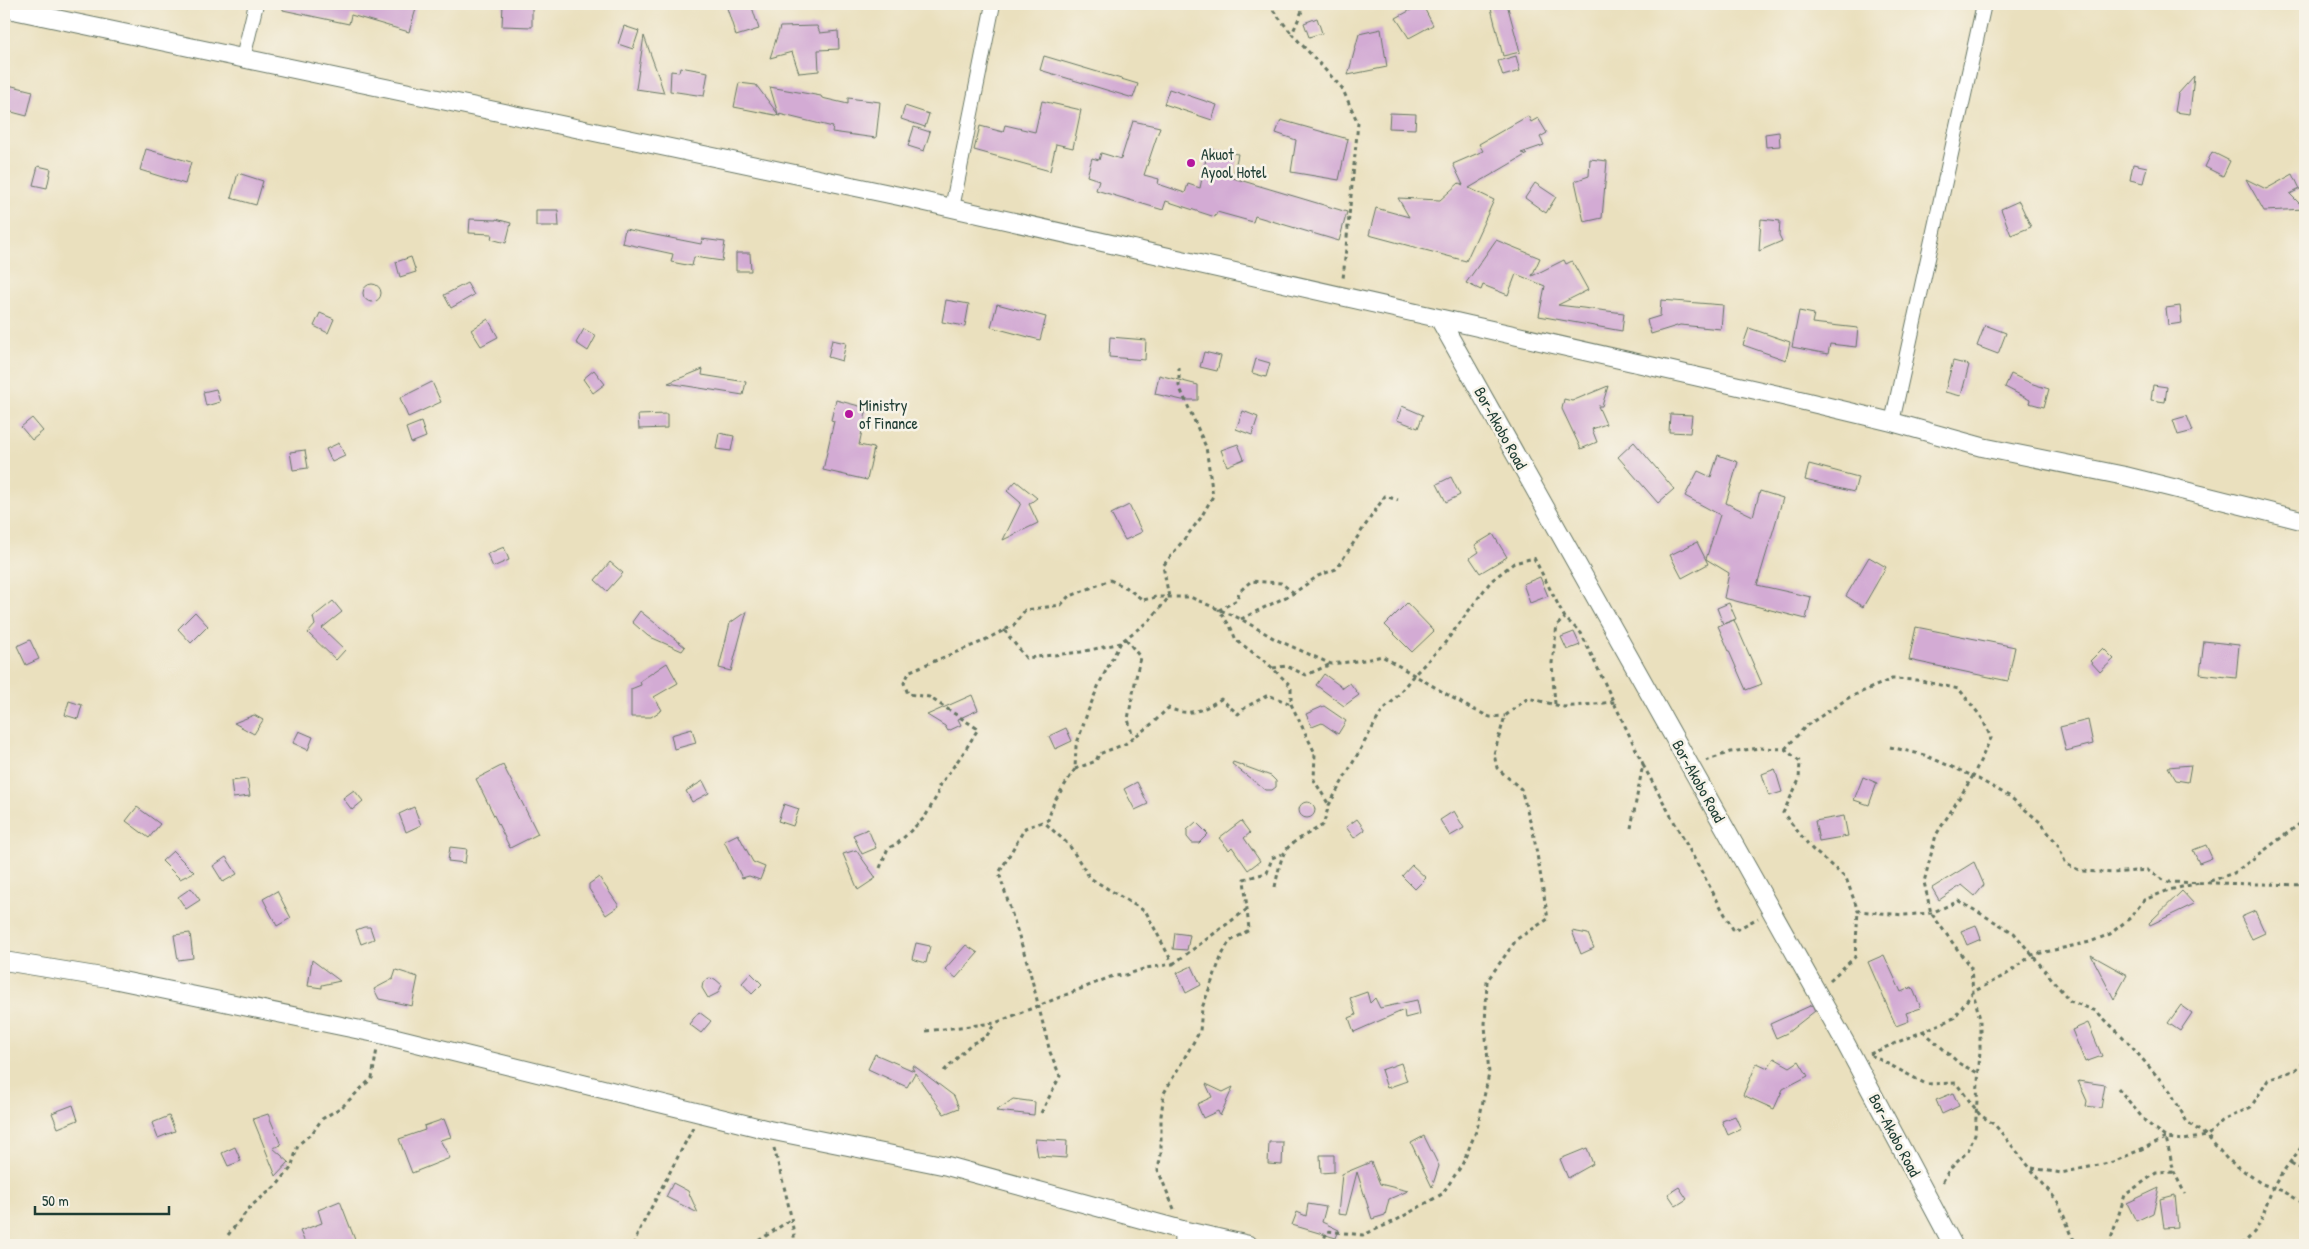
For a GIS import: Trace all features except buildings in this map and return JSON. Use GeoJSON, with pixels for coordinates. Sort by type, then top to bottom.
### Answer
{"type":"FeatureCollection","features":[{"type":"Feature","properties":{"kind":"street"},"geometry":{"type":"LineString","coordinates":[[243,58],[256,4]]}},
{"type":"Feature","properties":{"kind":"street"},"geometry":{"type":"LineString","coordinates":[[952,208],[993,4]]}},
{"type":"Feature","properties":{"kind":"street"},"geometry":{"type":"LineString","coordinates":[[1892,422],[1984,4]]}},
{"type":"Feature","properties":{"kind":"street"},"geometry":{"type":"LineString","coordinates":[[4,8],[952,208],[1892,422],[1982,448],[2125,476],[2305,522]]}},
{"type":"Feature","properties":{"kind":"street","name":"Bor-Akobo Road"},"geometry":{"type":"LineString","coordinates":[[1440,320],[1772,910],[1953,1245]]}},
{"type":"Feature","properties":{"kind":"street"},"geometry":{"type":"LineString","coordinates":[[4,961],[108,978],[380,1034],[700,1114],[947,1166],[1182,1238],[1248,1245]]}},
{"type":"Feature","properties":{"kind":"path"},"geometry":{"type":"LineString","coordinates":[[1268,4],[1292,34],[1342,88],[1358,123],[1341,297]]}},
{"type":"Feature","properties":{"kind":"path"},"geometry":{"type":"LineString","coordinates":[[1292,34],[1305,4]]}},
{"type":"Feature","properties":{"kind":"path"},"geometry":{"type":"LineString","coordinates":[[1169,597],[1163,566],[1200,519],[1213,496],[1206,446],[1179,386],[1179,366]]}},
{"type":"Feature","properties":{"kind":"path"},"geometry":{"type":"LineString","coordinates":[[1241,619],[1294,593],[1318,576],[1336,569],[1385,496],[1398,500]]}},
{"type":"Feature","properties":{"kind":"path"},"geometry":{"type":"LineString","coordinates":[[1275,887],[1282,854],[1288,845],[1323,826],[1329,805],[1382,711],[1444,644],[1491,581],[1514,563],[1534,558],[1566,618],[1581,633],[1643,764],[1734,931],[1772,910]]}},
{"type":"Feature","properties":{"kind":"path"},"geometry":{"type":"LineString","coordinates":[[880,868],[888,848],[897,844],[925,817],[938,794],[936,789],[964,752],[978,729],[929,697],[908,694],[904,683],[910,671],[980,644],[1014,624],[1025,610],[1061,605],[1068,597],[1110,580],[1127,588],[1143,600],[1190,597],[1241,619],[1275,639],[1331,664]]}},
{"type":"Feature","properties":{"kind":"path"},"geometry":{"type":"LineString","coordinates":[[1218,610],[1236,600],[1239,592],[1251,581],[1281,583],[1294,593]]}},
{"type":"Feature","properties":{"kind":"path"},"geometry":{"type":"LineString","coordinates":[[1004,630],[1026,658],[1081,652],[1126,639],[1151,619],[1169,597]]}},
{"type":"Feature","properties":{"kind":"path"},"geometry":{"type":"LineString","coordinates":[[1218,610],[1231,628],[1236,640],[1272,668],[1291,686],[1291,704],[1315,753],[1314,780],[1329,805]]}},
{"type":"Feature","properties":{"kind":"path"},"geometry":{"type":"LineString","coordinates":[[1555,704],[1552,663],[1556,626],[1566,618]]}},
{"type":"Feature","properties":{"kind":"path"},"geometry":{"type":"LineString","coordinates":[[1126,639],[1140,657],[1128,718],[1133,738]]}},
{"type":"Feature","properties":{"kind":"path"},"geometry":{"type":"LineString","coordinates":[[1041,1113],[1060,1076],[1050,1052],[1029,968],[999,873],[1025,828],[1048,820],[1054,802],[1075,769],[1076,746],[1088,711],[1100,682],[1121,642]]}},
{"type":"Feature","properties":{"kind":"path"},"geometry":{"type":"LineString","coordinates":[[1272,668],[1286,666],[1306,675],[1331,664],[1382,656],[1413,676],[1490,718],[1505,716],[1528,698],[1564,707],[1615,702]]}},
{"type":"Feature","properties":{"kind":"path"},"geometry":{"type":"LineString","coordinates":[[1785,749],[1806,726],[1850,697],[1892,679],[1917,680],[1959,689],[1982,718],[1991,738],[1973,776],[1936,835],[1924,882],[1931,913],[1972,968],[1973,992],[1980,1019],[1975,1134],[1968,1151],[1949,1170],[1931,1203]]}},
{"type":"Feature","properties":{"kind":"path"},"geometry":{"type":"LineString","coordinates":[[1075,769],[1096,761],[1099,754],[1125,744],[1168,708],[1182,714],[1204,709],[1221,699],[1238,714],[1246,707],[1268,695],[1291,704]]}},
{"type":"Feature","properties":{"kind":"path"},"geometry":{"type":"LineString","coordinates":[[1322,1245],[1327,1231],[1362,1235],[1395,1221],[1442,1194],[1462,1165],[1477,1128],[1490,1074],[1485,1026],[1487,982],[1517,939],[1548,919],[1533,832],[1521,789],[1497,768],[1494,754],[1505,716]]}},
{"type":"Feature","properties":{"kind":"path"},"geometry":{"type":"LineString","coordinates":[[1890,747],[1924,755],[1973,776],[2009,796],[2040,822],[2058,845],[2066,864],[2081,871],[2113,873],[2147,870],[2167,882],[2305,885]]}},
{"type":"Feature","properties":{"kind":"path"},"geometry":{"type":"LineString","coordinates":[[1691,766],[1730,752],[1759,748],[1785,749],[1800,762],[1799,780],[1783,812],[1812,849],[1846,878],[1858,911],[1855,957],[1818,993]]}},
{"type":"Feature","properties":{"kind":"path"},"geometry":{"type":"LineString","coordinates":[[1631,828],[1643,764]]}},
{"type":"Feature","properties":{"kind":"path"},"geometry":{"type":"LineString","coordinates":[[1870,1054],[1954,1018],[1973,992],[2007,974],[2032,955],[2090,942],[2110,934],[2130,918],[2144,900],[2169,890],[2207,882],[2234,873],[2305,820]]}},
{"type":"Feature","properties":{"kind":"path"},"geometry":{"type":"LineString","coordinates":[[1044,822],[1069,846],[1090,878],[1146,912],[1173,964]]}},
{"type":"Feature","properties":{"kind":"path"},"geometry":{"type":"LineString","coordinates":[[1182,1238],[1158,1170],[1162,1154],[1161,1116],[1164,1093],[1200,1030],[1202,1008],[1222,955],[1229,942],[1249,930],[1244,879],[1267,873],[1272,858],[1282,854]]}},
{"type":"Feature","properties":{"kind":"path"},"geometry":{"type":"LineString","coordinates":[[1858,911],[1904,915],[1931,913],[1959,901],[2014,933],[2070,1001],[2096,1011],[2125,1039],[2170,1091],[2187,1122],[2207,1136],[2227,1159],[2262,1184],[2303,1203],[2305,1210]]}},
{"type":"Feature","properties":{"kind":"path"},"geometry":{"type":"LineString","coordinates":[[926,1031],[995,1023],[1113,976],[1126,976],[1146,968],[1173,964],[1247,909]]}},
{"type":"Feature","properties":{"kind":"path"},"geometry":{"type":"LineString","coordinates":[[944,1071],[971,1044],[986,1036],[995,1023]]}},
{"type":"Feature","properties":{"kind":"path"},"geometry":{"type":"LineString","coordinates":[[1923,1031],[1960,1064],[1978,1073]]}},
{"type":"Feature","properties":{"kind":"path"},"geometry":{"type":"LineString","coordinates":[[228,1235],[250,1206],[278,1185],[291,1168],[298,1145],[313,1132],[322,1119],[343,1106],[372,1078],[380,1034]]}},
{"type":"Feature","properties":{"kind":"path"},"geometry":{"type":"LineString","coordinates":[[1846,1044],[1889,1063],[1926,1084],[1956,1083],[1980,1115],[1996,1125],[2058,1202],[2076,1245]]}},
{"type":"Feature","properties":{"kind":"path"},"geometry":{"type":"LineString","coordinates":[[2031,1167],[2061,1173],[2113,1162],[2166,1138],[2183,1140],[2207,1136],[2222,1121],[2251,1106],[2268,1080],[2295,1070],[2305,1062]]}},
{"type":"Feature","properties":{"kind":"path"},"geometry":{"type":"LineString","coordinates":[[2118,1088],[2145,1121],[2166,1138],[2174,1172],[2185,1194]]}},
{"type":"Feature","properties":{"kind":"path"},"geometry":{"type":"LineString","coordinates":[[633,1245],[638,1231],[700,1114]]}},
{"type":"Feature","properties":{"kind":"path"},"geometry":{"type":"LineString","coordinates":[[769,1130],[790,1208],[790,1220],[795,1245]]}},
{"type":"Feature","properties":{"kind":"path"},"geometry":{"type":"LineString","coordinates":[[2241,1245],[2252,1237],[2265,1215],[2274,1188],[2305,1142]]}},
{"type":"Feature","properties":{"kind":"path"},"geometry":{"type":"LineString","coordinates":[[2291,1163],[2305,1171]]}},
{"type":"Feature","properties":{"kind":"path"},"geometry":{"type":"LineString","coordinates":[[2109,1245],[2125,1195],[2156,1173],[2174,1172]]}},
{"type":"Feature","properties":{"kind":"path"},"geometry":{"type":"LineString","coordinates":[[752,1245],[790,1220]]}},
{"type":"Feature","properties":{"kind":"path"},"geometry":{"type":"LineString","coordinates":[[2295,1245],[2305,1238]]}},
{"type":"Feature","properties":{"kind":"place","name":"Akuot Ayool Hotel"},"geometry":{"type":"Point","coordinates":[1191,163]}},
{"type":"Feature","properties":{"kind":"place","name":"Ministry of Finance"},"geometry":{"type":"Point","coordinates":[849,414]}}]}
